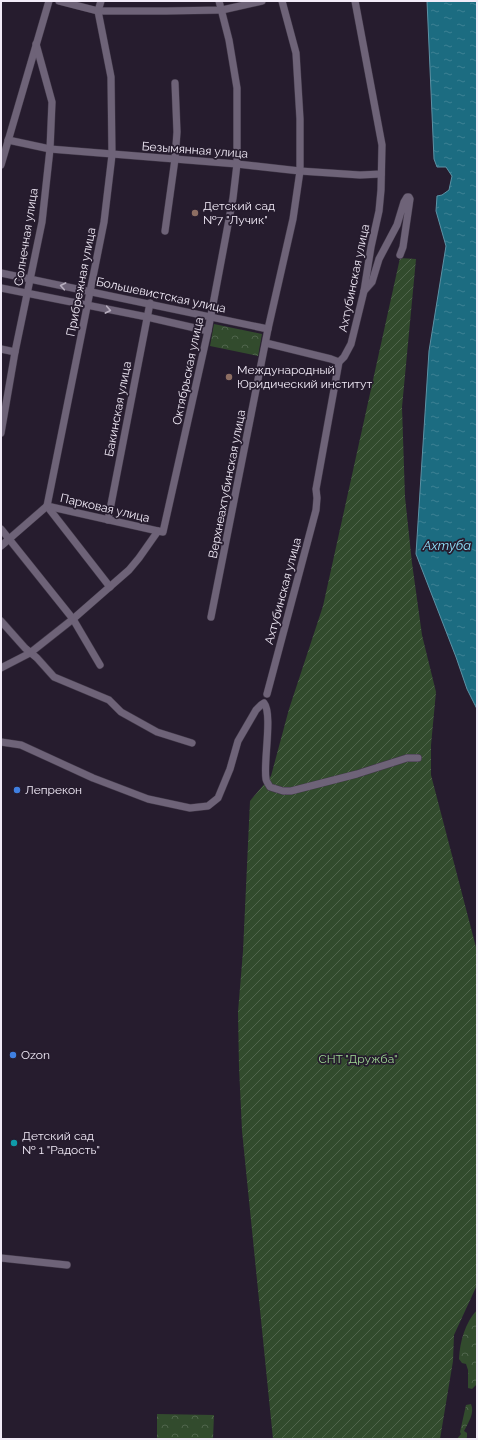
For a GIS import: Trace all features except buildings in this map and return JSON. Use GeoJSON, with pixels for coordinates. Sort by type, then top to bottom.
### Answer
{"type":"FeatureCollection","features":[{"type":"Feature","properties":{"kind":"street"},"geometry":{"type":"LineString","coordinates":[[1,165],[49,1]]}},
{"type":"Feature","properties":{"kind":"street"},"geometry":{"type":"LineString","coordinates":[[59,1],[98,11],[222,10],[262,1]]}},
{"type":"Feature","properties":{"kind":"street","name":"Прибрежная улица"},"geometry":{"type":"LineString","coordinates":[[47,506],[104,222],[112,155],[111,77],[98,11],[101,1]]}},
{"type":"Feature","properties":{"kind":"street","name":"Октябрьская улица"},"geometry":{"type":"LineString","coordinates":[[1,668],[30,654],[73,619],[110,587],[139,558],[158,531],[164,532],[211,317],[233,198],[237,164],[237,88],[229,40],[219,1]]}},
{"type":"Feature","properties":{"kind":"street","name":"Верхнеахтубинская улица"},"geometry":{"type":"LineString","coordinates":[[211,617],[268,329],[293,219],[300,170],[300,119],[296,53],[282,1]]}},
{"type":"Feature","properties":{"kind":"street","name":"Ахтубинская улица"},"geometry":{"type":"LineString","coordinates":[[267,694],[316,510],[318,498],[316,489],[339,362],[344,357],[351,344],[364,291],[371,247],[379,211],[382,145],[355,1]]}},
{"type":"Feature","properties":{"kind":"street","name":"Солнечная улица"},"geometry":{"type":"LineString","coordinates":[[1,433],[15,352],[42,222],[50,150],[52,102],[36,44]]}},
{"type":"Feature","properties":{"kind":"street"},"geometry":{"type":"LineString","coordinates":[[165,231],[175,160],[177,132],[175,83]]}},
{"type":"Feature","properties":{"kind":"street","name":"Безымянная улица"},"geometry":{"type":"LineString","coordinates":[[8,140],[50,150],[360,175],[381,174]]}},
{"type":"Feature","properties":{"kind":"street"},"geometry":{"type":"LineString","coordinates":[[364,291],[372,282],[379,259],[397,224],[407,197],[410,199],[403,247],[400,255]]}},
{"type":"Feature","properties":{"kind":"street","name":"Большевистская улица"},"geometry":{"type":"LineString","coordinates":[[1,273],[150,303],[268,329]]}},
{"type":"Feature","properties":{"kind":"street","name":"Большевистская улица"},"geometry":{"type":"LineString","coordinates":[[1,288],[147,317],[208,331]]}},
{"type":"Feature","properties":{"kind":"street","name":"Бакинская улица"},"geometry":{"type":"LineString","coordinates":[[108,520],[150,303]]}},
{"type":"Feature","properties":{"kind":"street"},"geometry":{"type":"LineString","coordinates":[[266,343],[339,362]]}},
{"type":"Feature","properties":{"kind":"street"},"geometry":{"type":"LineString","coordinates":[[1,349],[15,352]]}},
{"type":"Feature","properties":{"kind":"street"},"geometry":{"type":"LineString","coordinates":[[1,546],[47,506],[110,587]]}},
{"type":"Feature","properties":{"kind":"street","name":"Парковая улица"},"geometry":{"type":"LineString","coordinates":[[47,506],[158,531]]}},
{"type":"Feature","properties":{"kind":"street"},"geometry":{"type":"LineString","coordinates":[[1,529],[73,619],[100,665]]}},
{"type":"Feature","properties":{"kind":"street"},"geometry":{"type":"LineString","coordinates":[[1,621],[30,654],[37,658],[54,678],[109,700],[121,712],[156,732],[192,743]]}},
{"type":"Feature","properties":{"kind":"street"},"geometry":{"type":"LineString","coordinates":[[1,742],[21,745],[93,778],[148,798],[190,808],[208,806],[218,798],[230,769],[238,741],[256,710],[264,703],[266,706],[267,719],[266,780],[270,787],[283,791],[291,791],[357,774],[407,758],[418,758]]}},
{"type":"Feature","properties":{"kind":"street"},"geometry":{"type":"LineString","coordinates":[[1,1258],[68,1265]]}},
{"type":"Feature","properties":{"kind":"green space","name":"СНТ \"Дружба\""},"geometry":{"type":"Polygon","coordinates":[[[400,258],[416,259],[402,407],[405,497],[412,563],[422,635],[436,692],[431,745],[431,775],[477,951],[477,1285],[454,1335],[453,1361],[440,1439],[273,1439],[242,1131],[239,1067],[238,1012],[243,951],[250,801],[271,776],[289,709],[323,606],[400,258]]]}},
{"type":"Feature","properties":{"kind":"green space"},"geometry":{"type":"Polygon","coordinates":[[[214,324],[262,334],[258,356],[210,346],[214,324]]]}},
{"type":"Feature","properties":{"kind":"green space"},"geometry":{"type":"Polygon","coordinates":[[[477,1310],[477,1384],[472,1389],[468,1388],[468,1370],[466,1364],[462,1363],[459,1359],[466,1326],[477,1310]]]}},
{"type":"Feature","properties":{"kind":"green space"},"geometry":{"type":"Polygon","coordinates":[[[471,1404],[472,1414],[464,1431],[467,1433],[467,1437],[466,1439],[457,1439],[461,1434],[460,1432],[466,1405],[471,1404]]]}},
{"type":"Feature","properties":{"kind":"green space"},"geometry":{"type":"Polygon","coordinates":[[[157,1414],[214,1415],[213,1439],[157,1439],[157,1414]]]}},
{"type":"Feature","properties":{"kind":"water","name":"Ахтуба"},"geometry":{"type":"Polygon","coordinates":[[[427,1],[477,1],[477,709],[467,689],[416,554],[429,351],[446,246],[436,211],[437,196],[442,195],[449,190],[452,176],[446,167],[437,167],[434,159],[427,1]]]}},
{"type":"Feature","properties":{"kind":"place","name":"Детский сад №7 \"Лучик\""},"geometry":{"type":"Point","coordinates":[195,213]}},
{"type":"Feature","properties":{"kind":"place","name":"Международный Юридический институт"},"geometry":{"type":"Point","coordinates":[229,377]}},
{"type":"Feature","properties":{"kind":"place","name":"Лепрекон"},"geometry":{"type":"Point","coordinates":[17,790]}},
{"type":"Feature","properties":{"kind":"place","name":"Ozon"},"geometry":{"type":"Point","coordinates":[13,1055]}},
{"type":"Feature","properties":{"kind":"place","name":"Детский сад № 1 \"Радость\""},"geometry":{"type":"Point","coordinates":[14,1143]}}]}
